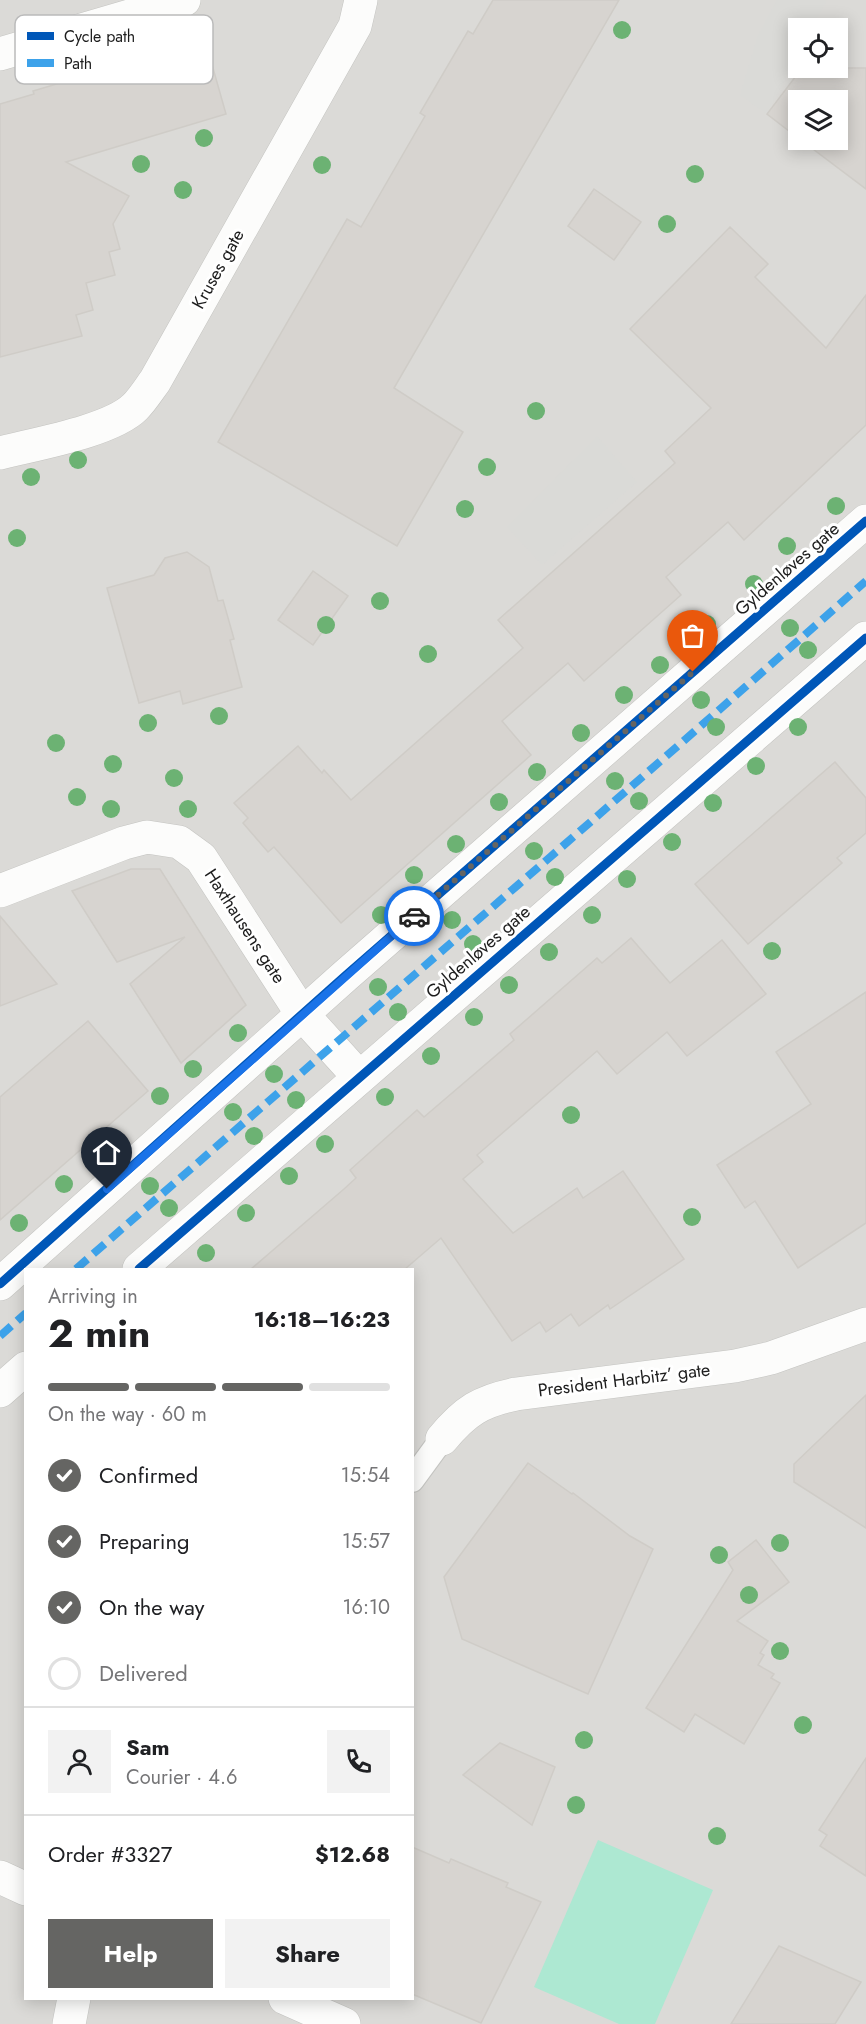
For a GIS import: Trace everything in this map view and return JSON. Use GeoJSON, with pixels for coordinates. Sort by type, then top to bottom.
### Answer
{"type":"FeatureCollection","features":[{"type":"Feature","properties":{"kind":"street"},"geometry":{"type":"LineString","coordinates":[[133,15],[184,0]]}},
{"type":"Feature","properties":{"kind":"street","name":"Kruses gate"},"geometry":{"type":"LineString","coordinates":[[0,453],[97,427],[118,419],[135,407],[155,381],[355,26],[361,0]]}},
{"type":"Feature","properties":{"kind":"street"},"geometry":{"type":"LineString","coordinates":[[0,54],[15,50]]}},
{"type":"Feature","properties":{"kind":"street","name":"Gyldenløves gate"},"geometry":{"type":"LineString","coordinates":[[0,1284],[302,1014],[866,521]]}},
{"type":"Feature","properties":{"kind":"street","name":"Gyldenløves gate"},"geometry":{"type":"LineString","coordinates":[[140,1268],[866,638]]}},
{"type":"Feature","properties":{"kind":"street","name":"Haxthausens gate"},"geometry":{"type":"LineString","coordinates":[[0,891],[124,843],[147,837],[179,842],[201,858],[302,1014],[359,1077]]}},
{"type":"Feature","properties":{"kind":"street","name":"President Harbitz’ gate"},"geometry":{"type":"LineString","coordinates":[[442,1439],[455,1423],[474,1407],[492,1399],[735,1366],[771,1358],[866,1324]]}},
{"type":"Feature","properties":{"kind":"street"},"geometry":{"type":"LineString","coordinates":[[0,1391],[24,1370]]}},
{"type":"Feature","properties":{"kind":"street"},"geometry":{"type":"LineString","coordinates":[[0,1877],[24,1888]]}},
{"type":"Feature","properties":{"kind":"street"},"geometry":{"type":"LineString","coordinates":[[69,2024],[74,2000]]}},
{"type":"Feature","properties":{"kind":"street"},"geometry":{"type":"LineString","coordinates":[[290,2000],[344,2024]]}},
{"type":"Feature","properties":{"kind":"lane","name":"President Harbitz’ gate"},"geometry":{"type":"LineString","coordinates":[[414,1477],[442,1439]]}},
{"type":"Feature","properties":{"kind":"shaded area"},"geometry":{"type":"Polygon","coordinates":[[[0,0],[866,0],[866,2024],[0,2024],[0,0]]]}},
{"type":"Feature","properties":{"kind":"shaded area"},"geometry":{"type":"Polygon","coordinates":[[[777,0],[827,0],[817,18],[788,18],[788,74],[767,114],[740,95],[758,35],[777,0]]]}},
{"type":"Feature","properties":{"kind":"shaded area"},"geometry":{"type":"Polygon","coordinates":[[[597,436],[637,482],[542,565],[507,527],[597,436]]]}},
{"type":"Feature","properties":{"kind":"green space"},"geometry":{"type":"Polygon","coordinates":[[[598,1840],[713,1890],[655,2024],[619,2024],[534,1987],[598,1840]]]}},
{"type":"Feature","properties":{"kind":"building"},"geometry":{"type":"Polygon","coordinates":[[[493,0],[619,0],[394,388],[463,432],[397,546],[218,442],[347,219],[361,227],[425,116],[420,113],[468,31],[473,34],[493,0]]]}},
{"type":"Feature","properties":{"kind":"building"},"geometry":{"type":"Polygon","coordinates":[[[213,68],[226,114],[66,162],[129,196],[113,224],[120,249],[109,252],[115,275],[86,283],[93,310],[76,315],[82,336],[0,357],[0,104],[34,94],[33,91],[57,84],[213,84],[213,68]]]}},
{"type":"Feature","properties":{"kind":"building"},"geometry":{"type":"Polygon","coordinates":[[[848,68],[866,68],[866,189],[814,150],[848,150],[848,90],[788,90],[788,130],[767,114],[794,78],[848,78],[848,68]]]}},
{"type":"Feature","properties":{"kind":"building"},"geometry":{"type":"Polygon","coordinates":[[[594,189],[641,222],[614,260],[568,226],[594,189]]]}},
{"type":"Feature","properties":{"kind":"building"},"geometry":{"type":"Polygon","coordinates":[[[730,227],[768,264],[755,277],[826,348],[866,295],[866,425],[744,540],[728,522],[666,577],[681,595],[584,681],[568,663],[502,721],[531,755],[341,923],[274,847],[268,852],[243,823],[248,818],[234,803],[298,746],[351,800],[523,648],[498,620],[675,463],[665,451],[711,408],[630,329],[730,227]]]}},
{"type":"Feature","properties":{"kind":"building"},"geometry":{"type":"Polygon","coordinates":[[[187,552],[209,567],[218,601],[223,600],[234,639],[230,640],[242,687],[183,704],[180,691],[139,703],[107,588],[154,575],[165,558],[187,552]]]}},
{"type":"Feature","properties":{"kind":"building"},"geometry":{"type":"Polygon","coordinates":[[[313,571],[348,596],[313,645],[278,620],[313,571]]]}},
{"type":"Feature","properties":{"kind":"building"},"geometry":{"type":"Polygon","coordinates":[[[835,762],[866,798],[866,833],[837,858],[842,863],[748,944],[695,884],[835,762]]]}},
{"type":"Feature","properties":{"kind":"building"},"geometry":{"type":"Polygon","coordinates":[[[131,869],[160,869],[246,1005],[181,1063],[130,984],[185,937],[117,962],[72,891],[131,869]]]}},
{"type":"Feature","properties":{"kind":"building"},"geometry":{"type":"Polygon","coordinates":[[[0,916],[57,984],[0,1006],[0,916]]]}},
{"type":"Feature","properties":{"kind":"building"},"geometry":{"type":"Polygon","coordinates":[[[631,938],[670,983],[722,940],[766,994],[687,1056],[667,1032],[617,1074],[597,1051],[477,1155],[483,1162],[463,1179],[513,1233],[577,1188],[583,1198],[623,1171],[684,1259],[610,1309],[608,1305],[579,1326],[571,1314],[546,1332],[540,1322],[512,1341],[441,1238],[406,1268],[252,1268],[356,1178],[350,1170],[417,1110],[424,1117],[514,1040],[510,1034],[597,958],[602,963],[631,938]]]}},
{"type":"Feature","properties":{"kind":"building"},"geometry":{"type":"Polygon","coordinates":[[[866,992],[866,1223],[798,1268],[755,1201],[745,1208],[717,1165],[811,1104],[776,1052],[866,992]]]}},
{"type":"Feature","properties":{"kind":"building"},"geometry":{"type":"Polygon","coordinates":[[[88,1021],[148,1091],[0,1220],[0,1097],[88,1021]]]}},
{"type":"Feature","properties":{"kind":"building"},"geometry":{"type":"Polygon","coordinates":[[[866,1395],[866,1528],[794,1482],[794,1464],[866,1395]]]}},
{"type":"Feature","properties":{"kind":"building"},"geometry":{"type":"Polygon","coordinates":[[[528,1463],[630,1536],[653,1549],[588,1694],[462,1639],[444,1577],[528,1463]]]}},
{"type":"Feature","properties":{"kind":"building"},"geometry":{"type":"Polygon","coordinates":[[[756,1540],[789,1582],[737,1621],[768,1641],[760,1653],[764,1655],[758,1665],[774,1674],[771,1678],[780,1683],[744,1744],[695,1714],[684,1732],[646,1708],[733,1570],[728,1562],[756,1540]]]}},
{"type":"Feature","properties":{"kind":"building"},"geometry":{"type":"Polygon","coordinates":[[[500,1743],[555,1767],[532,1825],[463,1775],[500,1743]]]}},
{"type":"Feature","properties":{"kind":"building"},"geometry":{"type":"Polygon","coordinates":[[[866,1758],[866,1876],[820,1846],[827,1835],[819,1830],[866,1758]]]}},
{"type":"Feature","properties":{"kind":"building"},"geometry":{"type":"Polygon","coordinates":[[[414,1848],[449,1863],[451,1859],[508,1883],[506,1887],[541,1902],[481,2023],[414,1995],[414,1848]]]}},
{"type":"Feature","properties":{"kind":"building"},"geometry":{"type":"Polygon","coordinates":[[[779,1946],[861,1982],[835,2024],[731,2024],[779,1946]]]}},
{"type":"Feature","properties":{"kind":"marked path"},"geometry":{"type":"LineString","coordinates":[[77,1268],[866,581]]}},
{"type":"Feature","properties":{"kind":"marked path"},"geometry":{"type":"LineString","coordinates":[[0,1336],[24,1315]]}},
{"type":"Feature","properties":{"kind":"cycle path"},"geometry":{"type":"LineString","coordinates":[[0,1284],[345,976],[866,521]]}},
{"type":"Feature","properties":{"kind":"cycle path"},"geometry":{"type":"LineString","coordinates":[[140,1268],[866,638]]}},
{"type":"Feature","properties":{"kind":"way so far"},"geometry":{"type":"LineString","coordinates":[[414,916],[693,672]]}},
{"type":"Feature","properties":{"kind":"route"},"geometry":{"type":"LineString","coordinates":[[107,1189],[414,916]]}}]}
